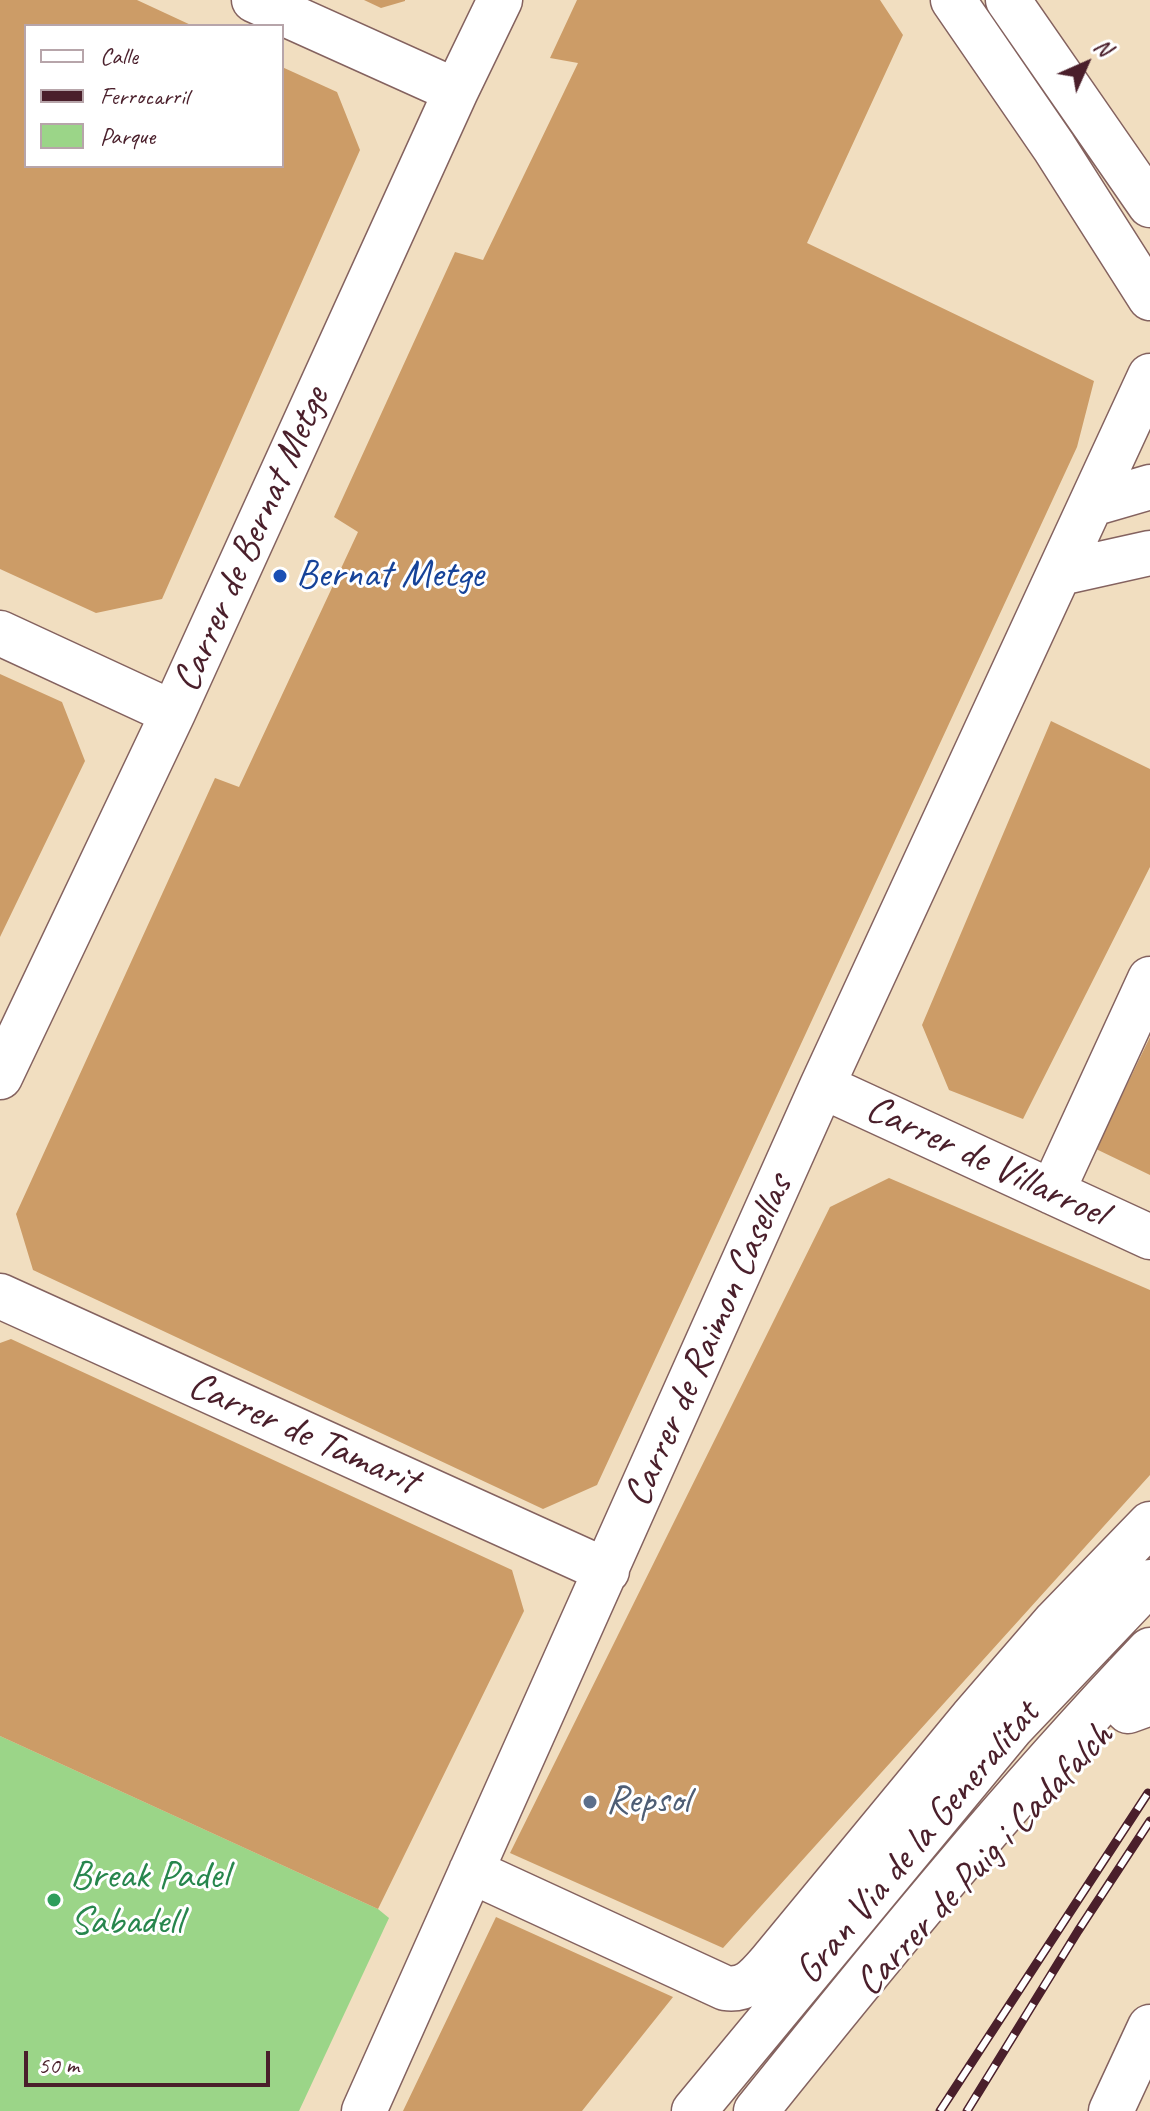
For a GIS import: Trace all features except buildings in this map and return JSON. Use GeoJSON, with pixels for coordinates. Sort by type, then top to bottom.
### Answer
{"type":"FeatureCollection","features":[{"type":"Feature","properties":{"kind":"street"},"geometry":{"type":"LineString","coordinates":[[254,0],[456,91]]}},
{"type":"Feature","properties":{"kind":"street","name":"Carrer de Bernat Metge"},"geometry":{"type":"LineString","coordinates":[[0,1077],[173,713],[500,0]]}},
{"type":"Feature","properties":{"kind":"street"},"geometry":{"type":"LineString","coordinates":[[953,0],[1054,147],[1150,298]]}},
{"type":"Feature","properties":{"kind":"street"},"geometry":{"type":"LineString","coordinates":[[1008,0],[1136,162],[1150,205]]}},
{"type":"Feature","properties":{"kind":"street","name":"Carrer de Raimon Casellas"},"geometry":{"type":"LineString","coordinates":[[364,2111],[822,1086],[1150,376]]}},
{"type":"Feature","properties":{"kind":"street"},"geometry":{"type":"LineString","coordinates":[[1092,504],[1150,487]]}},
{"type":"Feature","properties":{"kind":"street"},"geometry":{"type":"LineString","coordinates":[[1060,573],[1150,553]]}},
{"type":"Feature","properties":{"kind":"street"},"geometry":{"type":"LineString","coordinates":[[0,633],[173,713]]}},
{"type":"Feature","properties":{"kind":"street"},"geometry":{"type":"LineString","coordinates":[[1052,1192],[1150,979]]}},
{"type":"Feature","properties":{"kind":"street","name":"Carrer de Villarroel"},"geometry":{"type":"LineString","coordinates":[[822,1086],[1150,1237]]}},
{"type":"Feature","properties":{"kind":"street","name":"Carrer de Tamarit"},"geometry":{"type":"LineString","coordinates":[[0,1296],[607,1571]]}},
{"type":"Feature","properties":{"kind":"street"},"geometry":{"type":"LineString","coordinates":[[704,2099],[747,1986],[769,1964],[1056,1621],[1150,1524]]}},
{"type":"Feature","properties":{"kind":"street","name":"Gran Via de la Generalitat"},"geometry":{"type":"LineString","coordinates":[[704,2099],[1012,1727],[1150,1582]]}},
{"type":"Feature","properties":{"kind":"street","name":"Gran Via de la Generalitat"},"geometry":{"type":"LineString","coordinates":[[756,2111],[902,1929],[1046,1761],[1150,1650]]}},
{"type":"Feature","properties":{"kind":"street","name":"Carrer de Puig i Cadafalch"},"geometry":{"type":"LineString","coordinates":[[810,2044],[913,1940],[1049,1790],[1143,1702]]}},
{"type":"Feature","properties":{"kind":"street"},"geometry":{"type":"LineString","coordinates":[[471,1871],[725,1988],[736,1990],[747,1986]]}},
{"type":"Feature","properties":{"kind":"street"},"geometry":{"type":"LineString","coordinates":[[1111,2111],[1150,2027]]}},
{"type":"Feature","properties":{"kind":"green space"},"geometry":{"type":"Polygon","coordinates":[[[0,1736],[378,1909],[389,1918],[299,2111],[0,2111],[0,1736]]]}},
{"type":"Feature","properties":{"kind":"railway"},"geometry":{"type":"LineString","coordinates":[[940,2111],[1148,1793]]}},
{"type":"Feature","properties":{"kind":"railway"},"geometry":{"type":"LineString","coordinates":[[967,2111],[1150,1821]]}},
{"type":"Feature","properties":{"kind":"place","name":"Bernat Metge"},"geometry":{"type":"Point","coordinates":[280,576]}},
{"type":"Feature","properties":{"kind":"place","name":"Repsol"},"geometry":{"type":"Point","coordinates":[590,1802]}},
{"type":"Feature","properties":{"kind":"place","name":"Break Padel Sabadell"},"geometry":{"type":"Point","coordinates":[54,1900]}}]}
